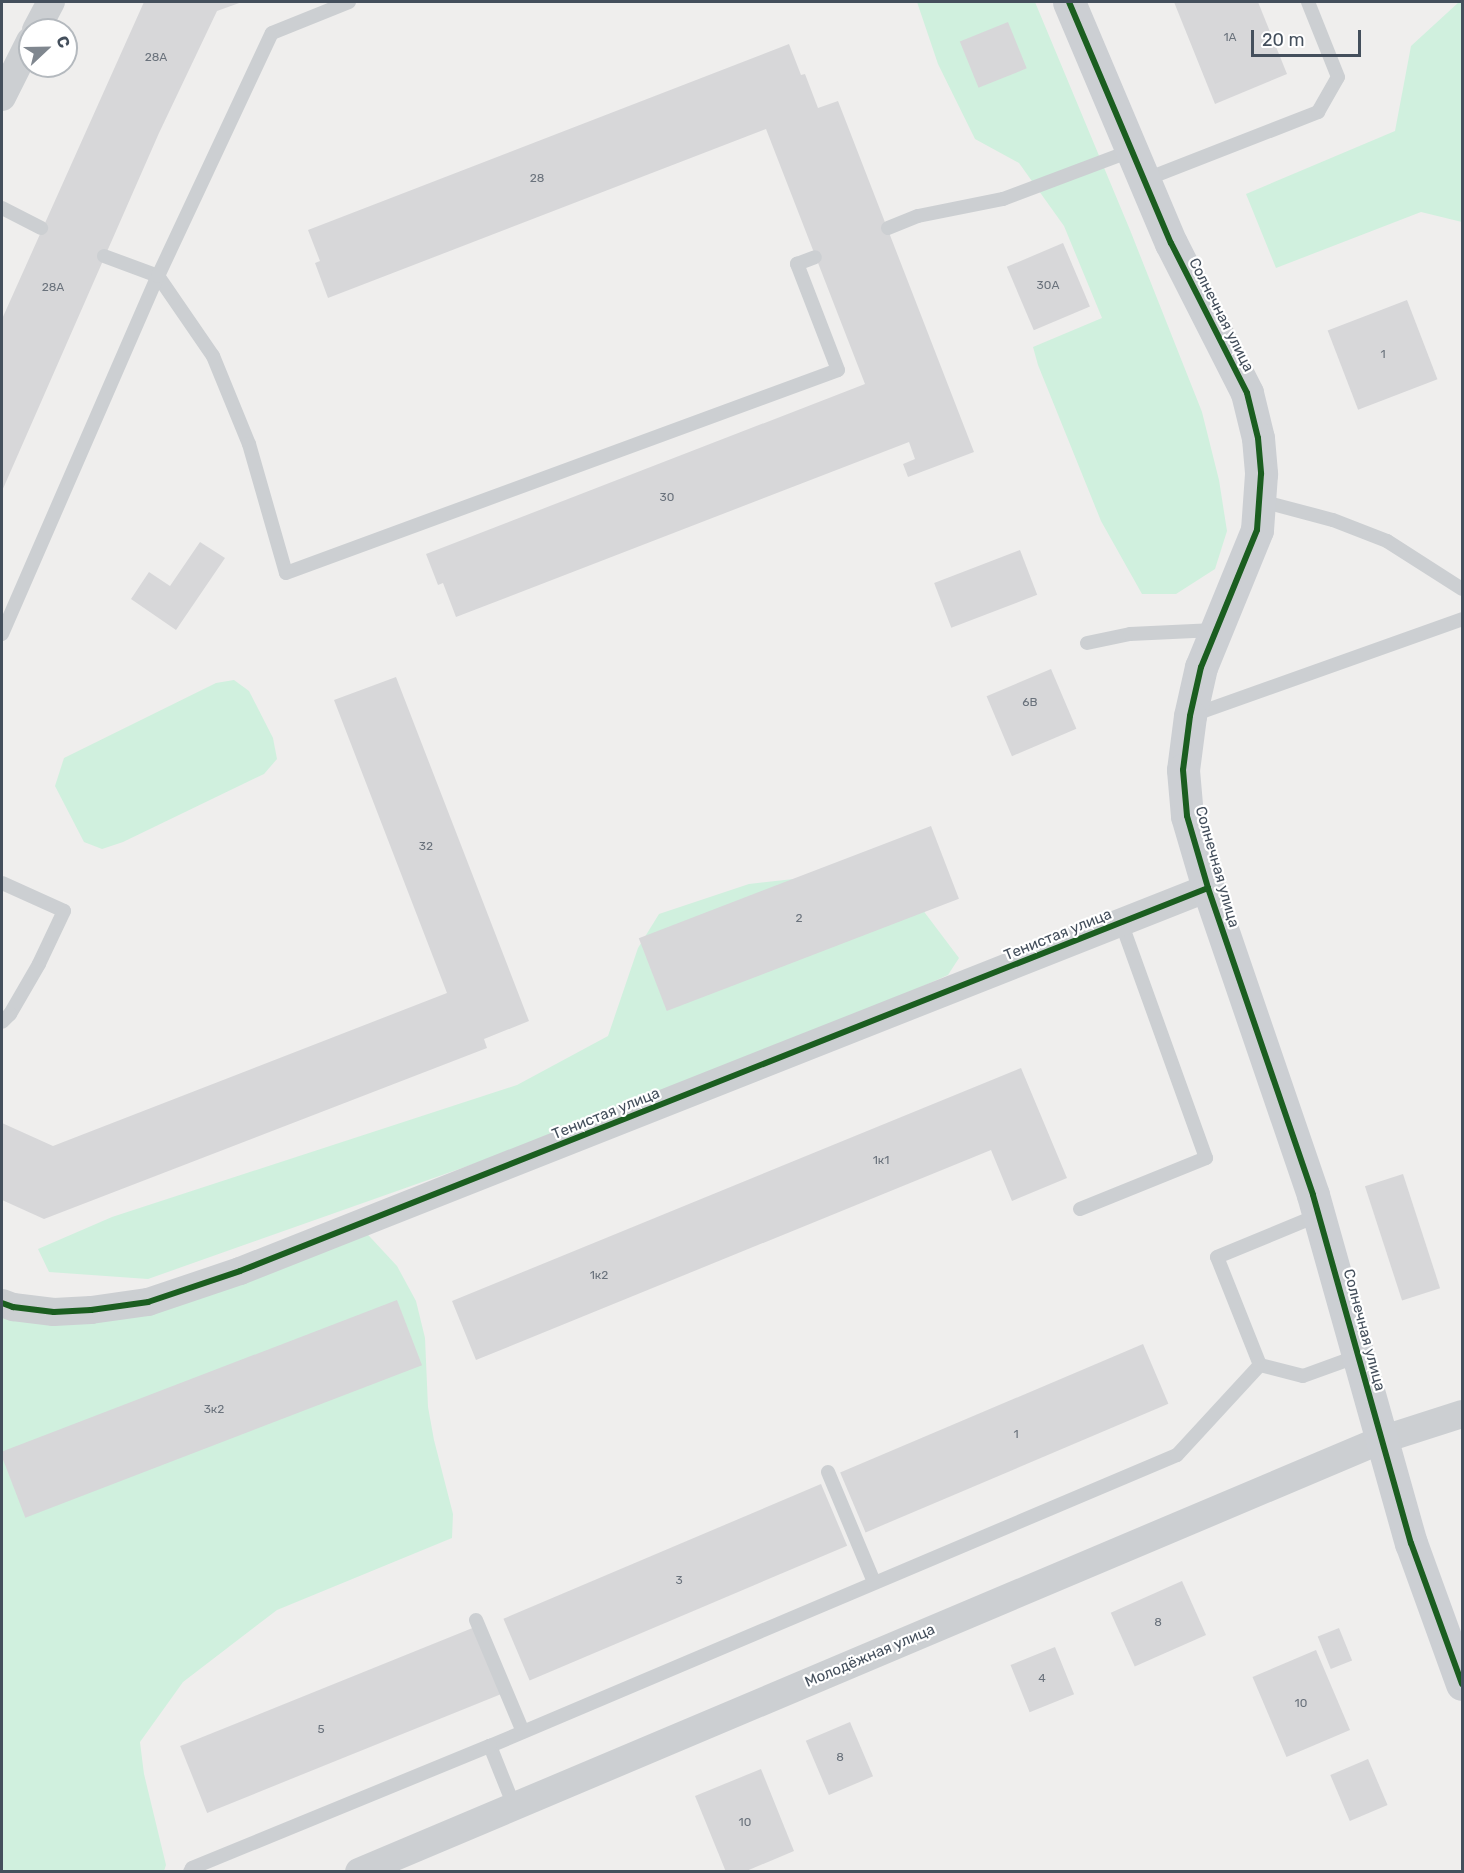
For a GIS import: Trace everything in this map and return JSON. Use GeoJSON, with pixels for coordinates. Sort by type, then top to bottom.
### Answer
{"type":"FeatureCollection","features":[{"type":"Feature","properties":{"kind":"street"},"geometry":{"type":"LineString","coordinates":[[42,18],[51,2]]}},
{"type":"Feature","properties":{"kind":"street","name":"Солнечная улица"},"geometry":{"type":"LineString","coordinates":[[1069,2],[1171,243],[1247,393],[1258,438],[1261,501],[1257,530],[1248,557],[1201,667],[1190,716],[1183,770],[1187,816],[1208,888],[1279,1089],[1319,1215],[1381,1440],[1427,1593],[1462,1684]]}},
{"type":"Feature","properties":{"kind":"street"},"geometry":{"type":"LineString","coordinates":[[2,97],[18,65]]}},
{"type":"Feature","properties":{"kind":"street","name":"Тенистая улица"},"geometry":{"type":"LineString","coordinates":[[2,1303],[13,1307],[54,1312],[91,1310],[148,1302],[240,1271],[1208,888]]}},
{"type":"Feature","properties":{"kind":"street","name":"Молодёжная улица"},"geometry":{"type":"LineString","coordinates":[[359,1872],[1381,1440],[1462,1414]]}},
{"type":"Feature","properties":{"kind":"lane"},"geometry":{"type":"LineString","coordinates":[[2,634],[158,276],[272,33],[349,2]]}},
{"type":"Feature","properties":{"kind":"lane"},"geometry":{"type":"LineString","coordinates":[[888,228],[918,216],[1003,199],[1138,166],[1318,112],[1338,77],[1308,2]]}},
{"type":"Feature","properties":{"kind":"lane"},"geometry":{"type":"LineString","coordinates":[[2,208],[41,228]]}},
{"type":"Feature","properties":{"kind":"lane"},"geometry":{"type":"LineString","coordinates":[[104,256],[158,276],[213,356],[249,444],[286,573],[838,370],[797,264],[815,257]]}},
{"type":"Feature","properties":{"kind":"lane"},"geometry":{"type":"LineString","coordinates":[[1261,501],[1334,520],[1387,541],[1462,589]]}},
{"type":"Feature","properties":{"kind":"lane"},"geometry":{"type":"LineString","coordinates":[[1190,716],[1462,619]]}},
{"type":"Feature","properties":{"kind":"lane"},"geometry":{"type":"LineString","coordinates":[[1087,643],[1130,634],[1215,630]]}},
{"type":"Feature","properties":{"kind":"lane"},"geometry":{"type":"LineString","coordinates":[[2,883],[64,911],[39,964],[10,1014],[2,1022]]}},
{"type":"Feature","properties":{"kind":"lane"},"geometry":{"type":"LineString","coordinates":[[1080,1209],[1206,1158],[1122,922]]}},
{"type":"Feature","properties":{"kind":"lane"},"geometry":{"type":"LineString","coordinates":[[1260,1365],[1217,1257],[1319,1215]]}},
{"type":"Feature","properties":{"kind":"lane"},"geometry":{"type":"LineString","coordinates":[[1260,1365],[1303,1376],[1358,1356]]}},
{"type":"Feature","properties":{"kind":"lane"},"geometry":{"type":"LineString","coordinates":[[190,1872],[192,1868],[490,1746],[1177,1455],[1260,1365]]}},
{"type":"Feature","properties":{"kind":"lane"},"geometry":{"type":"LineString","coordinates":[[828,1472],[874,1582]]}},
{"type":"Feature","properties":{"kind":"lane"},"geometry":{"type":"LineString","coordinates":[[476,1620],[523,1732]]}},
{"type":"Feature","properties":{"kind":"lane"},"geometry":{"type":"LineString","coordinates":[[490,1746],[514,1806]]}},
{"type":"Feature","properties":{"kind":"green space"},"geometry":{"type":"Polygon","coordinates":[[[917,2],[1035,2],[1130,230],[1202,412],[1219,480],[1227,531],[1215,569],[1176,594],[1142,594],[1101,521],[1038,365],[1033,347],[1102,318],[1064,226],[1019,163],[975,139],[938,64],[917,2]]]}},
{"type":"Feature","properties":{"kind":"green space"},"geometry":{"type":"Polygon","coordinates":[[[1459,2],[1462,2],[1462,222],[1421,212],[1276,268],[1246,194],[1395,131],[1411,46],[1459,2]]]}},
{"type":"Feature","properties":{"kind":"green space"},"geometry":{"type":"Polygon","coordinates":[[[234,680],[249,691],[273,738],[277,759],[264,774],[123,842],[102,849],[84,842],[55,786],[64,758],[216,683],[234,680]]]}},
{"type":"Feature","properties":{"kind":"green space"},"geometry":{"type":"Polygon","coordinates":[[[848,873],[919,905],[959,958],[948,975],[874,1008],[479,1162],[148,1279],[49,1272],[38,1249],[112,1217],[517,1085],[608,1036],[638,948],[659,914],[749,884],[848,873]]]}},
{"type":"Feature","properties":{"kind":"green space"},"geometry":{"type":"Polygon","coordinates":[[[358,1224],[397,1266],[416,1301],[425,1338],[428,1407],[453,1514],[452,1538],[277,1610],[183,1682],[140,1742],[144,1774],[166,1865],[164,1871],[2,1872],[2,1303],[91,1310],[358,1224]]]}},
{"type":"Feature","properties":{"kind":"building"},"geometry":{"type":"Polygon","coordinates":[[[144,2],[242,2],[217,11],[159,133],[2,491],[2,319],[144,2]]]}},
{"type":"Feature","properties":{"kind":"building"},"geometry":{"type":"Polygon","coordinates":[[[1174,2],[1258,2],[1287,74],[1215,104],[1174,2]]]}},
{"type":"Feature","properties":{"kind":"building"},"geometry":{"type":"Polygon","coordinates":[[[1008,22],[1027,68],[979,88],[960,41],[1008,22]]]}},
{"type":"Feature","properties":{"kind":"building"},"geometry":{"type":"Polygon","coordinates":[[[789,44],[801,75],[805,74],[818,108],[838,101],[974,452],[908,477],[903,464],[915,459],[909,442],[456,617],[443,583],[438,585],[426,554],[865,384],[766,129],[328,298],[315,263],[320,261],[308,230],[789,44]]]}},
{"type":"Feature","properties":{"kind":"building"},"geometry":{"type":"Polygon","coordinates":[[[1063,243],[1090,307],[1034,330],[1007,267],[1063,243]]]}},
{"type":"Feature","properties":{"kind":"building"},"geometry":{"type":"Polygon","coordinates":[[[1407,300],[1437,379],[1358,410],[1328,330],[1407,300]]]}},
{"type":"Feature","properties":{"kind":"building"},"geometry":{"type":"Polygon","coordinates":[[[200,542],[225,558],[176,630],[131,599],[149,572],[170,586],[200,542]]]}},
{"type":"Feature","properties":{"kind":"building"},"geometry":{"type":"Polygon","coordinates":[[[1020,550],[1037,595],[951,628],[934,583],[1020,550]]]}},
{"type":"Feature","properties":{"kind":"building"},"geometry":{"type":"Polygon","coordinates":[[[1051,669],[1076,729],[1012,756],[987,696],[1051,669]]]}},
{"type":"Feature","properties":{"kind":"building"},"geometry":{"type":"Polygon","coordinates":[[[396,677],[529,1021],[484,1039],[487,1048],[44,1219],[2,1200],[2,1123],[53,1146],[447,993],[334,700],[396,677]]]}},
{"type":"Feature","properties":{"kind":"building"},"geometry":{"type":"Polygon","coordinates":[[[931,826],[959,899],[667,1011],[639,938],[931,826]]]}},
{"type":"Feature","properties":{"kind":"building"},"geometry":{"type":"Polygon","coordinates":[[[1021,1068],[1067,1178],[1012,1201],[991,1150],[476,1360],[452,1301],[1021,1068]]]}},
{"type":"Feature","properties":{"kind":"building"},"geometry":{"type":"Polygon","coordinates":[[[1403,1174],[1440,1288],[1402,1300],[1365,1186],[1403,1174]]]}},
{"type":"Feature","properties":{"kind":"building"},"geometry":{"type":"Polygon","coordinates":[[[397,1300],[422,1365],[25,1518],[2,1452],[397,1300]]]}},
{"type":"Feature","properties":{"kind":"building"},"geometry":{"type":"Polygon","coordinates":[[[1143,1344],[1168,1404],[866,1532],[840,1473],[1143,1344]]]}},
{"type":"Feature","properties":{"kind":"building"},"geometry":{"type":"Polygon","coordinates":[[[821,1484],[847,1546],[530,1680],[503,1619],[821,1484]]]}},
{"type":"Feature","properties":{"kind":"building"},"geometry":{"type":"Polygon","coordinates":[[[1182,1581],[1206,1635],[1135,1667],[1111,1613],[1182,1581]]]}},
{"type":"Feature","properties":{"kind":"building"},"geometry":{"type":"Polygon","coordinates":[[[475,1627],[502,1694],[207,1813],[180,1746],[475,1627]]]}},
{"type":"Feature","properties":{"kind":"building"},"geometry":{"type":"Polygon","coordinates":[[[1339,1628],[1352,1660],[1331,1669],[1318,1637],[1339,1628]]]}},
{"type":"Feature","properties":{"kind":"building"},"geometry":{"type":"Polygon","coordinates":[[[1055,1647],[1074,1694],[1030,1712],[1010,1665],[1055,1647]]]}},
{"type":"Feature","properties":{"kind":"building"},"geometry":{"type":"Polygon","coordinates":[[[1316,1650],[1350,1730],[1286,1757],[1252,1677],[1316,1650]]]}},
{"type":"Feature","properties":{"kind":"building"},"geometry":{"type":"Polygon","coordinates":[[[850,1722],[873,1776],[829,1795],[806,1741],[850,1722]]]}},
{"type":"Feature","properties":{"kind":"building"},"geometry":{"type":"Polygon","coordinates":[[[1368,1759],[1388,1805],[1350,1821],[1330,1775],[1368,1759]]]}},
{"type":"Feature","properties":{"kind":"building"},"geometry":{"type":"Polygon","coordinates":[[[761,1769],[794,1851],[744,1872],[726,1872],[695,1796],[761,1769]]]}},
{"type":"Feature","properties":{"kind":"cycle path"},"geometry":{"type":"LineString","coordinates":[[1069,2],[1171,243],[1247,393],[1258,438],[1261,474],[1257,530],[1201,667],[1190,716],[1183,770],[1187,816],[1208,888],[1313,1195],[1411,1543],[1462,1684]]}},
{"type":"Feature","properties":{"kind":"cycle path"},"geometry":{"type":"LineString","coordinates":[[2,1303],[13,1307],[54,1312],[91,1310],[148,1302],[240,1271],[1208,888]]}}]}
